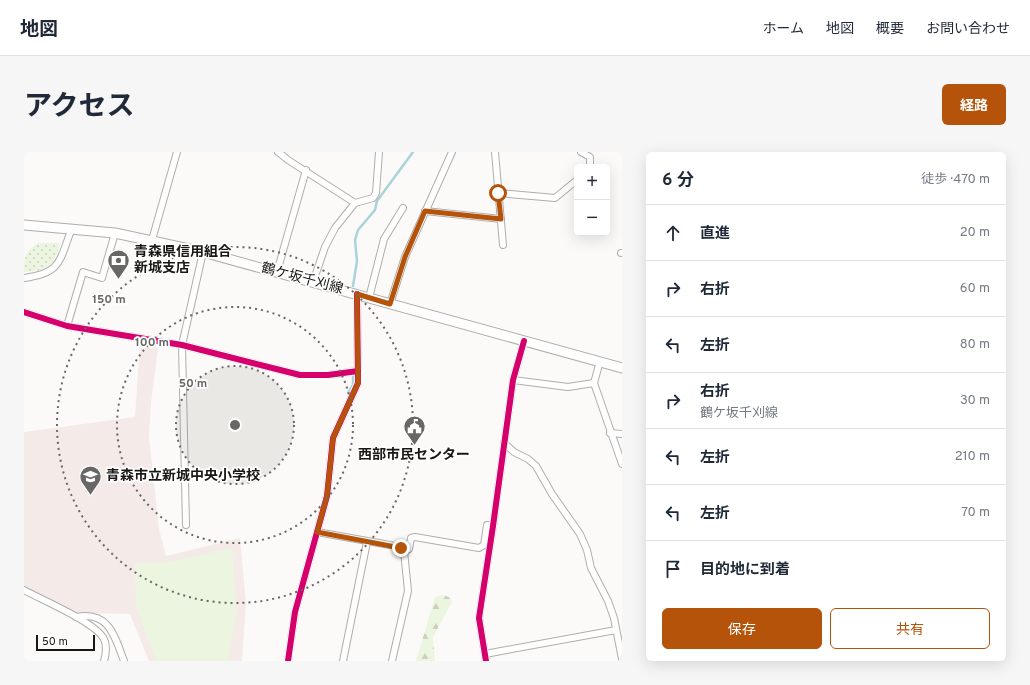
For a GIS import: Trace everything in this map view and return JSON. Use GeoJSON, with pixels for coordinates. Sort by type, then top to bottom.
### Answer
{"type":"FeatureCollection","features":[{"type":"Feature","properties":{"kind":"main road","name":"鶴ケ坂千刈線"},"geometry":{"type":"LineString","coordinates":[[25,225],[72,228],[114,233],[203,252],[622,368]]}},
{"type":"Feature","properties":{"kind":"street"},"geometry":{"type":"LineString","coordinates":[[152,240],[177,152]]}},
{"type":"Feature","properties":{"kind":"street"},"geometry":{"type":"LineString","coordinates":[[278,152],[355,203]]}},
{"type":"Feature","properties":{"kind":"street"},"geometry":{"type":"LineString","coordinates":[[313,282],[325,247],[335,228],[355,203],[373,198],[376,193],[379,152]]}},
{"type":"Feature","properties":{"kind":"street"},"geometry":{"type":"LineString","coordinates":[[390,304],[405,257],[452,152]]}},
{"type":"Feature","properties":{"kind":"street"},"geometry":{"type":"LineString","coordinates":[[495,152],[503,245]]}},
{"type":"Feature","properties":{"kind":"street"},"geometry":{"type":"LineString","coordinates":[[581,152],[590,158],[590,164]]}},
{"type":"Feature","properties":{"kind":"street"},"geometry":{"type":"LineString","coordinates":[[277,272],[306,170]]}},
{"type":"Feature","properties":{"kind":"street"},"geometry":{"type":"LineString","coordinates":[[498,193],[556,198],[574,183]]}},
{"type":"Feature","properties":{"kind":"street"},"geometry":{"type":"LineString","coordinates":[[369,298],[384,239],[403,208]]}},
{"type":"Feature","properties":{"kind":"street"},"geometry":{"type":"LineString","coordinates":[[425,211],[501,219]]}},
{"type":"Feature","properties":{"kind":"street"},"geometry":{"type":"LineString","coordinates":[[24,278],[41,276],[54,269],[58,264],[72,228]]}},
{"type":"Feature","properties":{"kind":"street"},"geometry":{"type":"LineString","coordinates":[[67,326],[83,272],[102,278],[114,233]]}},
{"type":"Feature","properties":{"kind":"street"},"geometry":{"type":"LineString","coordinates":[[186,525],[182,345],[203,252]]}},
{"type":"Feature","properties":{"kind":"street"},"geometry":{"type":"LineString","coordinates":[[288,661],[295,612],[327,496],[333,438],[358,383],[357,294]]}},
{"type":"Feature","properties":{"kind":"street"},"geometry":{"type":"LineString","coordinates":[[24,312],[67,326],[182,345],[300,375],[328,375],[358,371]]}},
{"type":"Feature","properties":{"kind":"street"},"geometry":{"type":"LineString","coordinates":[[486,661],[479,618],[513,380],[524,341]]}},
{"type":"Feature","properties":{"kind":"street"},"geometry":{"type":"LineString","coordinates":[[600,362],[594,383],[610,433],[622,464]]}},
{"type":"Feature","properties":{"kind":"street"},"geometry":{"type":"LineString","coordinates":[[513,380],[568,387],[594,383]]}},
{"type":"Feature","properties":{"kind":"street"},"geometry":{"type":"LineString","coordinates":[[610,433],[622,434]]}},
{"type":"Feature","properties":{"kind":"street"},"geometry":{"type":"LineString","coordinates":[[504,443],[514,452],[528,459],[536,466],[552,494],[580,534],[587,550],[590,568],[608,601],[622,659]]}},
{"type":"Feature","properties":{"kind":"street"},"geometry":{"type":"LineString","coordinates":[[404,551],[409,549],[411,538],[415,536],[479,548],[484,545],[487,525],[493,526]]}},
{"type":"Feature","properties":{"kind":"street"},"geometry":{"type":"LineString","coordinates":[[317,532],[401,548],[404,551],[408,591],[392,661]]}},
{"type":"Feature","properties":{"kind":"street"},"geometry":{"type":"LineString","coordinates":[[343,661],[367,542]]}},
{"type":"Feature","properties":{"kind":"street"},"geometry":{"type":"LineString","coordinates":[[24,590],[76,617],[98,632],[105,640],[106,656],[104,661]]}},
{"type":"Feature","properties":{"kind":"street"},"geometry":{"type":"LineString","coordinates":[[76,617],[84,616],[100,619],[109,625],[114,633],[124,661]]}},
{"type":"Feature","properties":{"kind":"street"},"geometry":{"type":"LineString","coordinates":[[485,654],[616,630]]}},
{"type":"Feature","properties":{"kind":"shaded area","name":"青森市立新城中央小学校"},"geometry":{"type":"Polygon","coordinates":[[[140,343],[158,348],[151,403],[149,436],[159,529],[166,556],[240,538],[246,603],[242,661],[149,661],[130,614],[74,613],[24,586],[24,432],[135,417],[140,343]]]}},
{"type":"Feature","properties":{"kind":"green space"},"geometry":{"type":"Polygon","coordinates":[[[38,243],[60,243],[55,257],[49,266],[40,270],[24,272],[26,255],[30,249],[38,243]]]}},
{"type":"Feature","properties":{"kind":"green space"},"geometry":{"type":"Polygon","coordinates":[[[232,548],[237,613],[227,661],[156,661],[136,607],[135,563],[165,563],[232,548]]]}},
{"type":"Feature","properties":{"kind":"green space"},"geometry":{"type":"Polygon","coordinates":[[[443,595],[449,597],[452,602],[433,637],[435,661],[416,661],[435,597],[443,595]]]}},
{"type":"Feature","properties":{"kind":"waterway"},"geometry":{"type":"LineString","coordinates":[[353,286],[357,261],[355,240],[358,230],[375,210],[377,201],[413,152]]}},
{"type":"Feature","properties":{"kind":"waterway"},"geometry":{"type":"LineString","coordinates":[[348,393],[353,385],[353,377]]}},
{"type":"Feature","properties":{"kind":"cycle path"},"geometry":{"type":"LineString","coordinates":[[288,661],[295,612],[327,496],[333,438],[358,383],[357,294]]}},
{"type":"Feature","properties":{"kind":"cycle path"},"geometry":{"type":"LineString","coordinates":[[24,312],[67,326],[182,345],[300,375],[328,375],[358,371]]}},
{"type":"Feature","properties":{"kind":"cycle path"},"geometry":{"type":"LineString","coordinates":[[486,661],[479,618],[513,380],[524,341]]}},
{"type":"Feature","properties":{"kind":"place","name":"青森県信用組合 新城支店"},"geometry":{"type":"Point","coordinates":[118,280]}},
{"type":"Feature","properties":{"kind":"place","name":"西部市民センター"},"geometry":{"type":"Point","coordinates":[414,446]}},
{"type":"Feature","properties":{"kind":"place","name":"青森市立新城中央小学校"},"geometry":{"type":"Point","coordinates":[90,496]}},
{"type":"Feature","properties":{"kind":"route"},"geometry":{"type":"LineString","coordinates":[[401,548],[317,532],[330,480],[333,438],[353,397],[358,383],[357,294],[390,304],[405,257],[425,211],[501,219],[498,193]]}}]}
